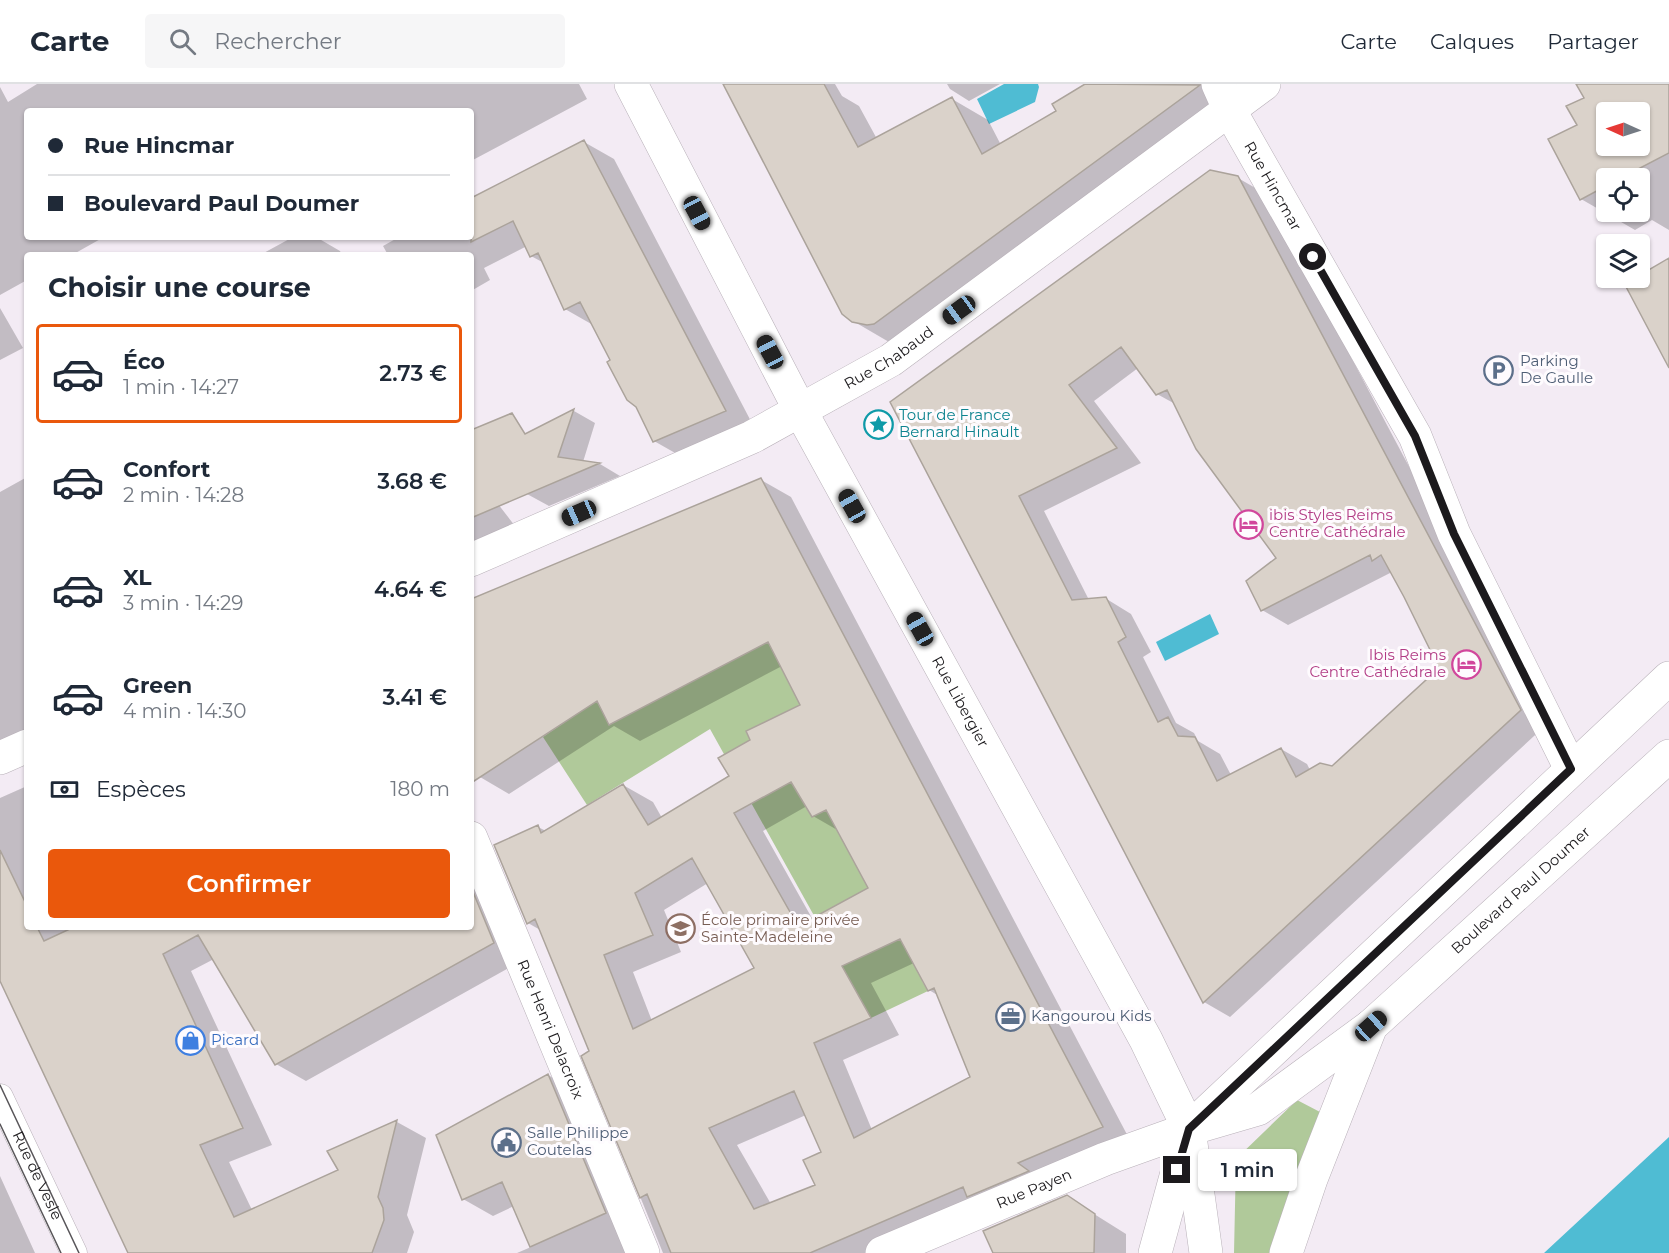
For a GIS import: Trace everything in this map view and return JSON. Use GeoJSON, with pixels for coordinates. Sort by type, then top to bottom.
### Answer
{"type":"FeatureCollection","features":[{"type":"Feature","properties":{"kind":"street","name":"Rue Libergier"},"geometry":{"type":"LineString","coordinates":[[631,84],[801,412],[1146,1040],[1189,1129]]}},
{"type":"Feature","properties":{"kind":"street","name":"Rue Chabaud"},"geometry":{"type":"LineString","coordinates":[[474,559],[752,437],[801,412],[891,360],[1224,97],[1264,84]]}},
{"type":"Feature","properties":{"kind":"street","name":"Rue Hincmar"},"geometry":{"type":"LineString","coordinates":[[1224,97],[1415,436],[1454,534],[1571,769]]}},
{"type":"Feature","properties":{"kind":"street"},"geometry":{"type":"LineString","coordinates":[[1155,1253],[1189,1129],[1669,678]]}},
{"type":"Feature","properties":{"kind":"street"},"geometry":{"type":"LineString","coordinates":[[0,758],[24,747]]}},
{"type":"Feature","properties":{"kind":"street","name":"Boulevard Paul Doumer"},"geometry":{"type":"LineString","coordinates":[[1189,1129],[1258,1109],[1371,1026],[1669,756]]}},
{"type":"Feature","properties":{"kind":"street","name":"Rue Henri Delacroix"},"geometry":{"type":"LineString","coordinates":[[474,845],[643,1253]]}},
{"type":"Feature","properties":{"kind":"street","name":"Boulevard Paul Doumer"},"geometry":{"type":"LineString","coordinates":[[1287,1253],[1311,1179],[1371,1026]]}},
{"type":"Feature","properties":{"kind":"street","name":"Rue de Vesle"},"geometry":{"type":"LineString","coordinates":[[0,1097],[74,1253]]}},
{"type":"Feature","properties":{"kind":"street"},"geometry":{"type":"LineString","coordinates":[[1189,1129],[1206,1253]]}},
{"type":"Feature","properties":{"kind":"street","name":"Rue Payen"},"geometry":{"type":"LineString","coordinates":[[882,1253],[1105,1159],[1189,1129]]}},
{"type":"Feature","properties":{"kind":"green space"},"geometry":{"type":"Polygon","coordinates":[[[768,642],[800,705],[746,732],[754,746],[826,810],[920,929],[941,971],[922,981],[928,991],[871,1018],[710,729],[587,805],[543,737],[571,718],[565,703],[629,681],[597,702],[609,724],[768,642]]]}},
{"type":"Feature","properties":{"kind":"green space"},"geometry":{"type":"Polygon","coordinates":[[[1297,1100],[1320,1112],[1274,1253],[1234,1253],[1236,1159],[1297,1100]]]}},
{"type":"Feature","properties":{"kind":"water"},"geometry":{"type":"Polygon","coordinates":[[[1004,84],[1038,84],[1035,102],[989,124],[977,99],[1004,84]]]}},
{"type":"Feature","properties":{"kind":"water"},"geometry":{"type":"Polygon","coordinates":[[[1210,614],[1219,634],[1165,661],[1156,642],[1210,614]]]}},
{"type":"Feature","properties":{"kind":"water"},"geometry":{"type":"Polygon","coordinates":[[[1669,1137],[1669,1253],[1544,1253],[1669,1137]]]}},
{"type":"Feature","properties":{"kind":"building"},"geometry":{"type":"Polygon","coordinates":[[[723,84],[824,84],[858,147],[952,97],[982,154],[1056,111],[1052,104],[1085,84],[1200,85],[874,324],[867,325],[852,322],[842,314],[723,84]]]}},
{"type":"Feature","properties":{"kind":"building"},"geometry":{"type":"Polygon","coordinates":[[[1576,84],[1669,84],[1669,153],[1640,168],[1596,168],[1596,191],[1580,200],[1548,139],[1577,125],[1566,106],[1584,98],[1576,84]]]}},
{"type":"Feature","properties":{"kind":"building"},"geometry":{"type":"Polygon","coordinates":[[[584,140],[726,411],[653,442],[636,407],[627,400],[607,362],[610,360],[580,302],[564,310],[538,253],[530,257],[513,221],[471,242],[474,240],[474,196],[584,140]]]}},
{"type":"Feature","properties":{"kind":"building"},"geometry":{"type":"Polygon","coordinates":[[[1210,170],[1238,176],[1521,710],[1203,1003],[890,402],[1210,170]],[[1121,347],[1069,385],[1117,448],[1019,496],[1072,600],[1106,597],[1126,637],[1118,642],[1158,722],[1168,717],[1178,736],[1195,737],[1217,781],[1281,748],[1296,777],[1320,763],[1332,766],[1439,668],[1381,555],[1372,561],[1370,555],[1261,611],[1246,581],[1276,558],[1196,449],[1167,390],[1156,395],[1121,347]]]}},
{"type":"Feature","properties":{"kind":"building"},"geometry":{"type":"Polygon","coordinates":[[[1669,258],[1669,368],[1627,288],[1650,288],[1650,269],[1669,258]]]}},
{"type":"Feature","properties":{"kind":"building"},"geometry":{"type":"Polygon","coordinates":[[[574,409],[558,457],[600,463],[474,517],[474,429],[512,413],[525,434],[574,409]]]}},
{"type":"Feature","properties":{"kind":"building"},"geometry":{"type":"Polygon","coordinates":[[[761,478],[1103,1127],[1018,1163],[1029,1171],[967,1197],[963,1187],[810,1253],[671,1253],[647,1194],[640,1198],[581,1056],[589,1051],[535,919],[527,924],[494,845],[538,825],[541,833],[623,784],[648,825],[729,776],[718,758],[750,740],[746,731],[800,705],[768,642],[609,725],[597,701],[474,781],[474,598],[761,478]],[[791,782],[734,813],[798,926],[868,888],[826,810],[812,817],[791,782]],[[692,858],[635,893],[653,935],[604,955],[633,1029],[754,968],[692,858]],[[900,939],[842,966],[871,1018],[814,1043],[854,1138],[970,1077],[934,988],[928,991],[900,939]],[[794,1091],[709,1128],[754,1209],[815,1185],[803,1160],[821,1152],[794,1091]]]}},
{"type":"Feature","properties":{"kind":"building"},"geometry":{"type":"Polygon","coordinates":[[[0,850],[24,900],[24,930],[38,930],[44,941],[68,930],[474,930],[474,894],[494,943],[275,1065],[198,935],[163,954],[243,1128],[200,1145],[234,1217],[338,1170],[327,1151],[397,1120],[378,1197],[383,1208],[384,1220],[372,1253],[128,1253],[0,981],[0,850]]]}},
{"type":"Feature","properties":{"kind":"building","name":"Salle Philippe Coutelas"},"geometry":{"type":"Polygon","coordinates":[[[548,1074],[606,1213],[530,1247],[502,1182],[462,1200],[436,1135],[548,1074]]]}},
{"type":"Feature","properties":{"kind":"building"},"geometry":{"type":"Polygon","coordinates":[[[1067,1195],[1095,1214],[1094,1253],[993,1253],[983,1231],[1067,1195]]]}},
{"type":"Feature","properties":{"kind":"tram line"},"geometry":{"type":"LineString","coordinates":[[0,1085],[79,1253]]}},
{"type":"Feature","properties":{"kind":"tram line"},"geometry":{"type":"LineString","coordinates":[[0,1124],[61,1253]]}},
{"type":"Feature","properties":{"kind":"place","name":"Parking De Gaulle"},"geometry":{"type":"Point","coordinates":[1499,370]}},
{"type":"Feature","properties":{"kind":"place","name":"Tour de France Bernard Hinault"},"geometry":{"type":"Point","coordinates":[878,424]}},
{"type":"Feature","properties":{"kind":"place","name":"ibis Styles Reims Centre Cathédrale"},"geometry":{"type":"Point","coordinates":[1248,524]}},
{"type":"Feature","properties":{"kind":"place","name":"Ibis Reims Centre Cathédrale"},"geometry":{"type":"Point","coordinates":[1467,664]}},
{"type":"Feature","properties":{"kind":"place","name":"École primaire privée Sainte-Madeleine"},"geometry":{"type":"Point","coordinates":[680,929]}},
{"type":"Feature","properties":{"kind":"place","name":"Kangourou Kids"},"geometry":{"type":"Point","coordinates":[1010,1016]}},
{"type":"Feature","properties":{"kind":"place","name":"Picard"},"geometry":{"type":"Point","coordinates":[190,1040]}},
{"type":"Feature","properties":{"kind":"place","name":"Salle Philippe Coutelas"},"geometry":{"type":"Point","coordinates":[506,1142]}},
{"type":"Feature","properties":{"kind":"route"},"geometry":{"type":"LineString","coordinates":[[1177,1170],[1189,1129],[1571,769],[1454,534],[1415,436],[1313,257]]}}]}
